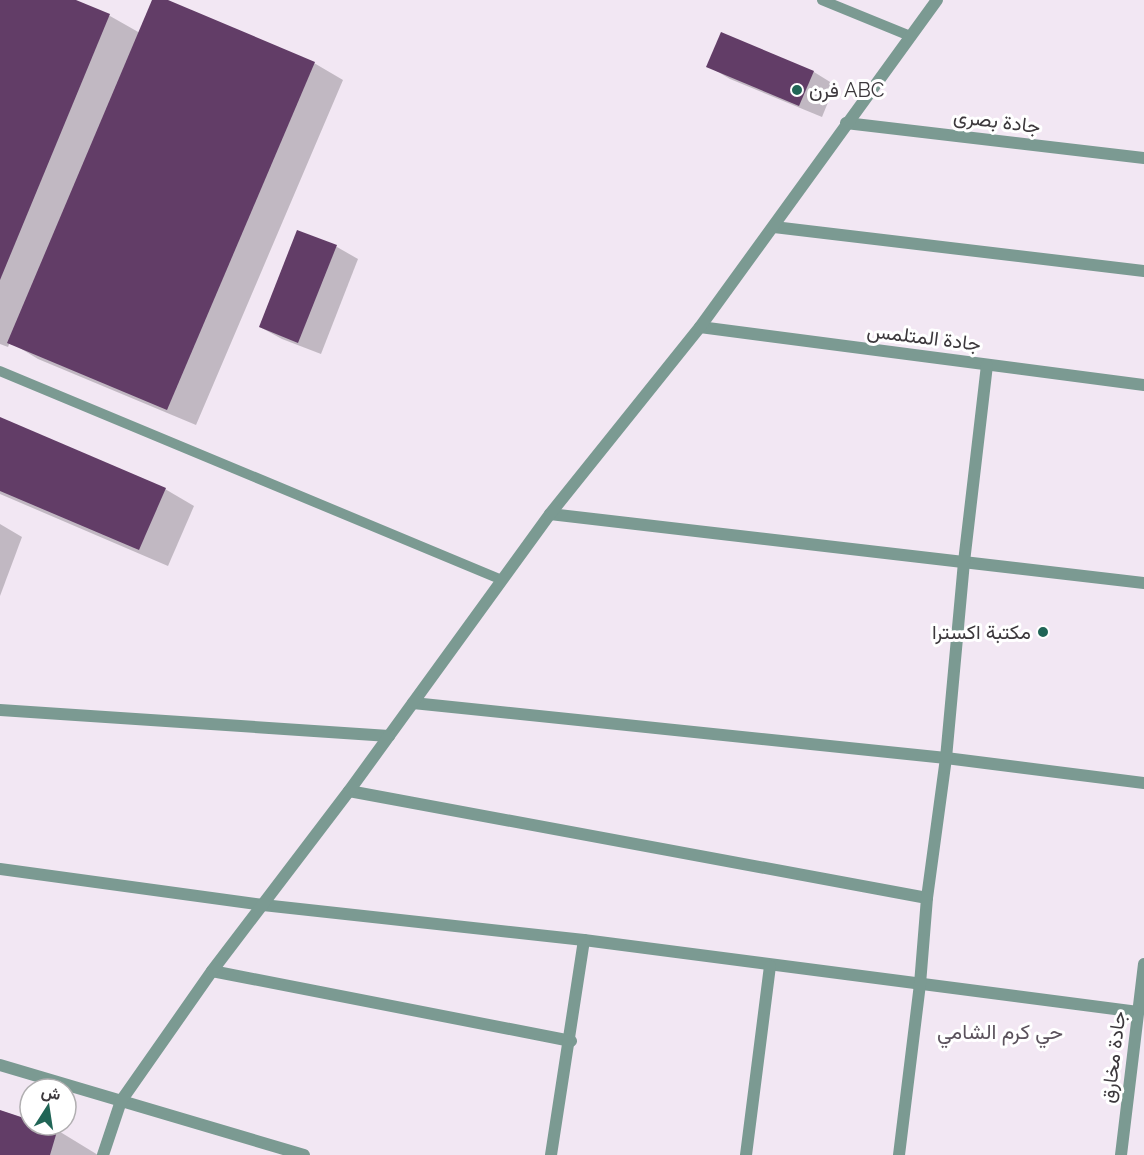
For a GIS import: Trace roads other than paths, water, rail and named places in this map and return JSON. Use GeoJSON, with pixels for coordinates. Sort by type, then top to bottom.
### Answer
{"type":"FeatureCollection","features":[{"type":"Feature","properties":{"kind":"street"},"geometry":{"type":"LineString","coordinates":[[103,1155],[121,1101],[212,971],[389,736],[549,514],[700,327],[937,0]]}},
{"type":"Feature","properties":{"kind":"street","name":"جادة بصرى"},"geometry":{"type":"LineString","coordinates":[[846,123],[1144,158]]}},
{"type":"Feature","properties":{"kind":"street"},"geometry":{"type":"LineString","coordinates":[[774,227],[1144,271]]}},
{"type":"Feature","properties":{"kind":"street","name":"جادة المتلمس"},"geometry":{"type":"LineString","coordinates":[[700,327],[1144,385]]}},
{"type":"Feature","properties":{"kind":"street"},"geometry":{"type":"LineString","coordinates":[[899,1155],[920,984],[927,898],[946,758],[963,562],[987,365]]}},
{"type":"Feature","properties":{"kind":"street"},"geometry":{"type":"LineString","coordinates":[[549,514],[1144,583]]}},
{"type":"Feature","properties":{"kind":"street"},"geometry":{"type":"LineString","coordinates":[[413,703],[946,758],[1144,783]]}},
{"type":"Feature","properties":{"kind":"street"},"geometry":{"type":"LineString","coordinates":[[0,710],[389,736]]}},
{"type":"Feature","properties":{"kind":"street"},"geometry":{"type":"LineString","coordinates":[[349,790],[927,898]]}},
{"type":"Feature","properties":{"kind":"street"},"geometry":{"type":"LineString","coordinates":[[0,869],[263,905],[584,940],[770,966],[1138,1012]]}},
{"type":"Feature","properties":{"kind":"street"},"geometry":{"type":"LineString","coordinates":[[551,1155],[571,1041],[584,940]]}},
{"type":"Feature","properties":{"kind":"street","name":"جادة مخارق"},"geometry":{"type":"LineString","coordinates":[[1121,1155],[1144,964]]}},
{"type":"Feature","properties":{"kind":"street"},"geometry":{"type":"LineString","coordinates":[[746,1155],[770,966]]}},
{"type":"Feature","properties":{"kind":"street"},"geometry":{"type":"LineString","coordinates":[[212,971],[571,1041]]}},
{"type":"Feature","properties":{"kind":"street"},"geometry":{"type":"LineString","coordinates":[[0,1065],[304,1155]]}},
{"type":"Feature","properties":{"kind":"lane"},"geometry":{"type":"LineString","coordinates":[[822,0],[910,36]]}},
{"type":"Feature","properties":{"kind":"lane"},"geometry":{"type":"LineString","coordinates":[[0,371],[502,580]]}},
{"type":"Feature","properties":{"kind":"place","name":"فرن ABC"},"geometry":{"type":"Point","coordinates":[797,90]}},
{"type":"Feature","properties":{"kind":"place","name":"مكتبة اكسترا"},"geometry":{"type":"Point","coordinates":[1043,632]}},
{"type":"Feature","properties":{"kind":"district","name":"حي كرم الشامي"},"geometry":{"type":"Point","coordinates":[1000,1032]}}]}
